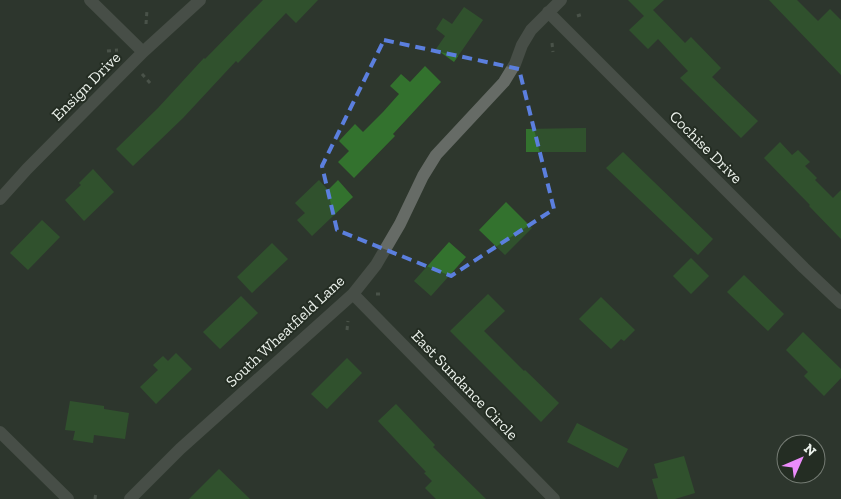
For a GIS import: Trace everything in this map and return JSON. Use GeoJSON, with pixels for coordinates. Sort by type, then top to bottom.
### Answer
{"type":"FeatureCollection","features":[{"type":"Feature","properties":{"kind":"street"},"geometry":{"type":"LineString","coordinates":[[90,0],[143,52]]}},
{"type":"Feature","properties":{"kind":"street","name":"Ensign Drive"},"geometry":{"type":"LineString","coordinates":[[0,199],[27,168],[143,52],[200,0]]}},
{"type":"Feature","properties":{"kind":"street","name":"South Wheatfield Lane"},"geometry":{"type":"LineString","coordinates":[[130,499],[180,449],[353,294],[376,264],[400,224],[423,176],[436,155],[504,82],[531,30],[561,0]]}},
{"type":"Feature","properties":{"kind":"street","name":"Cochise Drive"},"geometry":{"type":"LineString","coordinates":[[548,12],[841,303]]}},
{"type":"Feature","properties":{"kind":"street","name":"East Sundance Circle"},"geometry":{"type":"LineString","coordinates":[[353,294],[554,499]]}},
{"type":"Feature","properties":{"kind":"street"},"geometry":{"type":"LineString","coordinates":[[0,432],[68,499]]}},
{"type":"Feature","properties":{"kind":"path"},"geometry":{"type":"LineString","coordinates":[[146,24],[147,10]]}},
{"type":"Feature","properties":{"kind":"path"},"geometry":{"type":"LineString","coordinates":[[577,16],[583,14]]}},
{"type":"Feature","properties":{"kind":"path"},"geometry":{"type":"LineString","coordinates":[[552,43],[553,52]]}},
{"type":"Feature","properties":{"kind":"path"},"geometry":{"type":"LineString","coordinates":[[107,51],[118,50]]}},
{"type":"Feature","properties":{"kind":"path"},"geometry":{"type":"LineString","coordinates":[[142,74],[151,84]]}},
{"type":"Feature","properties":{"kind":"path"},"geometry":{"type":"LineString","coordinates":[[376,294],[382,294]]}},
{"type":"Feature","properties":{"kind":"path"},"geometry":{"type":"LineString","coordinates":[[347,330],[348,322]]}},
{"type":"Feature","properties":{"kind":"path"},"geometry":{"type":"LineString","coordinates":[[95,499],[96,492]]}},
{"type":"Feature","properties":{"kind":"highlighted area"},"geometry":{"type":"Polygon","coordinates":[[[384,40],[519,69],[554,209],[451,276],[337,230],[322,166],[384,40]]]}},
{"type":"Feature","properties":{"kind":"building"},"geometry":{"type":"Polygon","coordinates":[[[263,0],[318,0],[296,23],[286,13],[133,166],[116,149],[263,0]]]}},
{"type":"Feature","properties":{"kind":"building"},"geometry":{"type":"Polygon","coordinates":[[[628,0],[664,0],[653,10],[685,43],[691,37],[721,68],[712,77],[758,121],[741,138],[680,78],[688,71],[658,39],[648,49],[629,30],[644,16],[628,0]]]}},
{"type":"Feature","properties":{"kind":"building"},"geometry":{"type":"Polygon","coordinates":[[[769,0],[797,0],[818,21],[830,9],[841,20],[841,75],[769,0]]]}},
{"type":"Feature","properties":{"kind":"building"},"geometry":{"type":"Polygon","coordinates":[[[464,7],[483,20],[454,62],[436,49],[445,36],[436,29],[443,18],[452,24],[464,7]]]}},
{"type":"Feature","properties":{"kind":"building"},"geometry":{"type":"Polygon","coordinates":[[[425,66],[441,82],[393,134],[395,136],[354,178],[338,162],[349,151],[339,141],[355,124],[363,132],[383,112],[399,94],[390,86],[401,74],[410,82],[425,66]]]}},
{"type":"Feature","properties":{"kind":"building"},"geometry":{"type":"Polygon","coordinates":[[[586,128],[586,152],[526,152],[526,129],[586,128]]]}},
{"type":"Feature","properties":{"kind":"building"},"geometry":{"type":"Polygon","coordinates":[[[780,142],[792,155],[798,150],[810,162],[805,166],[817,178],[815,180],[833,198],[841,190],[841,239],[764,158],[780,142]]]}},
{"type":"Feature","properties":{"kind":"building"},"geometry":{"type":"Polygon","coordinates":[[[623,152],[713,239],[698,255],[606,168],[623,152]]]}},
{"type":"Feature","properties":{"kind":"building"},"geometry":{"type":"Polygon","coordinates":[[[93,169],[114,192],[84,221],[65,200],[81,185],[79,183],[93,169]]]}},
{"type":"Feature","properties":{"kind":"building"},"geometry":{"type":"Polygon","coordinates":[[[319,180],[328,190],[338,180],[353,197],[312,236],[297,220],[305,213],[295,203],[319,180]]]}},
{"type":"Feature","properties":{"kind":"building"},"geometry":{"type":"Polygon","coordinates":[[[506,202],[532,228],[505,255],[479,230],[506,202]]]}},
{"type":"Feature","properties":{"kind":"building"},"geometry":{"type":"Polygon","coordinates":[[[42,220],[60,237],[28,270],[10,253],[42,220]]]}},
{"type":"Feature","properties":{"kind":"building"},"geometry":{"type":"Polygon","coordinates":[[[449,242],[466,257],[431,296],[414,281],[449,242]]]}},
{"type":"Feature","properties":{"kind":"building"},"geometry":{"type":"Polygon","coordinates":[[[272,243],[288,259],[252,293],[237,277],[272,243]]]}},
{"type":"Feature","properties":{"kind":"building"},"geometry":{"type":"Polygon","coordinates":[[[691,258],[709,276],[691,294],[673,276],[691,258]]]}},
{"type":"Feature","properties":{"kind":"building"},"geometry":{"type":"Polygon","coordinates":[[[744,275],[784,314],[768,331],[727,292],[744,275]]]}},
{"type":"Feature","properties":{"kind":"building"},"geometry":{"type":"Polygon","coordinates":[[[488,294],[505,311],[484,331],[559,403],[541,422],[450,331],[488,294]]]}},
{"type":"Feature","properties":{"kind":"building"},"geometry":{"type":"Polygon","coordinates":[[[241,296],[258,313],[220,349],[203,332],[241,296]]]}},
{"type":"Feature","properties":{"kind":"building"},"geometry":{"type":"Polygon","coordinates":[[[601,297],[635,330],[624,341],[621,339],[611,349],[579,319],[601,297]]]}},
{"type":"Feature","properties":{"kind":"building"},"geometry":{"type":"Polygon","coordinates":[[[803,332],[841,369],[841,378],[824,396],[804,376],[808,372],[786,350],[803,332]]]}},
{"type":"Feature","properties":{"kind":"building"},"geometry":{"type":"Polygon","coordinates":[[[176,353],[192,369],[156,404],[140,387],[158,370],[153,365],[163,356],[168,361],[176,353]]]}},
{"type":"Feature","properties":{"kind":"building"},"geometry":{"type":"Polygon","coordinates":[[[347,358],[362,373],[327,409],[311,394],[347,358]]]}},
{"type":"Feature","properties":{"kind":"building"},"geometry":{"type":"Polygon","coordinates":[[[70,401],[104,406],[104,409],[129,413],[125,439],[94,435],[93,443],[73,440],[75,431],[65,430],[70,401]]]}},
{"type":"Feature","properties":{"kind":"building"},"geometry":{"type":"Polygon","coordinates":[[[396,404],[435,445],[433,447],[486,499],[436,499],[425,488],[432,481],[424,473],[426,472],[378,421],[396,404]]]}},
{"type":"Feature","properties":{"kind":"building"},"geometry":{"type":"Polygon","coordinates":[[[577,423],[628,449],[618,468],[567,442],[577,423]]]}},
{"type":"Feature","properties":{"kind":"building"},"geometry":{"type":"Polygon","coordinates":[[[684,456],[695,493],[675,499],[658,499],[652,479],[658,478],[654,464],[684,456]]]}},
{"type":"Feature","properties":{"kind":"building"},"geometry":{"type":"Polygon","coordinates":[[[219,469],[250,499],[189,499],[219,469]]]}}]}
